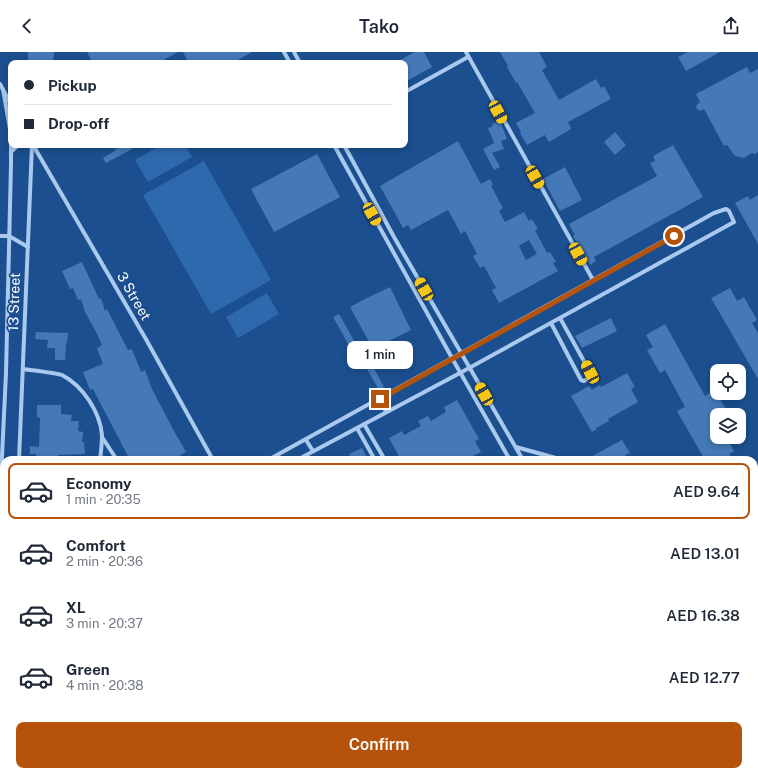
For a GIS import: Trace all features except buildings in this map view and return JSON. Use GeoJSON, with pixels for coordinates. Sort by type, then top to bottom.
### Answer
{"type":"FeatureCollection","features":[{"type":"Feature","properties":{"kind":"street"},"geometry":{"type":"LineString","coordinates":[[466,52],[593,280]]}},
{"type":"Feature","properties":{"kind":"street"},"geometry":{"type":"LineString","coordinates":[[464,60],[468,57]]}},
{"type":"Feature","properties":{"kind":"street"},"geometry":{"type":"LineString","coordinates":[[408,90],[468,57]]}},
{"type":"Feature","properties":{"kind":"street"},"geometry":{"type":"LineString","coordinates":[[0,84],[8,99]]}},
{"type":"Feature","properties":{"kind":"street","name":"13 Street"},"geometry":{"type":"LineString","coordinates":[[3,89],[8,118]]}},
{"type":"Feature","properties":{"kind":"street","name":"13 Street"},"geometry":{"type":"LineString","coordinates":[[1,456],[6,373],[11,148]]}},
{"type":"Feature","properties":{"kind":"street"},"geometry":{"type":"LineString","coordinates":[[11,152],[15,148]]}},
{"type":"Feature","properties":{"kind":"street","name":"13 Street"},"geometry":{"type":"LineString","coordinates":[[19,456],[32,148]]}},
{"type":"Feature","properties":{"kind":"street","name":"3 Street"},"geometry":{"type":"LineString","coordinates":[[34,148],[147,341],[211,456]]}},
{"type":"Feature","properties":{"kind":"street"},"geometry":{"type":"LineString","coordinates":[[336,148],[508,456]]}},
{"type":"Feature","properties":{"kind":"street"},"geometry":{"type":"LineString","coordinates":[[346,148],[394,237],[521,456]]}},
{"type":"Feature","properties":{"kind":"street"},"geometry":{"type":"LineString","coordinates":[[276,456],[714,213],[726,209],[729,211],[734,222],[460,373],[304,456]]}},
{"type":"Feature","properties":{"kind":"street"},"geometry":{"type":"LineString","coordinates":[[0,236],[9,236],[28,247]]}},
{"type":"Feature","properties":{"kind":"street"},"geometry":{"type":"LineString","coordinates":[[387,242],[394,237]]}},
{"type":"Feature","properties":{"kind":"street"},"geometry":{"type":"LineString","coordinates":[[550,323],[581,380],[584,381],[589,378],[590,372],[560,318]]}},
{"type":"Feature","properties":{"kind":"street"},"geometry":{"type":"LineString","coordinates":[[23,369],[61,374],[75,385],[88,399],[99,422],[102,436],[100,456]]}},
{"type":"Feature","properties":{"kind":"street"},"geometry":{"type":"LineString","coordinates":[[380,399],[386,412]]}},
{"type":"Feature","properties":{"kind":"street"},"geometry":{"type":"LineString","coordinates":[[364,424],[383,456]]}},
{"type":"Feature","properties":{"kind":"street"},"geometry":{"type":"LineString","coordinates":[[357,428],[373,456]]}},
{"type":"Feature","properties":{"kind":"street"},"geometry":{"type":"LineString","coordinates":[[102,436],[114,456]]}},
{"type":"Feature","properties":{"kind":"street"},"geometry":{"type":"LineString","coordinates":[[306,440],[313,451]]}},
{"type":"Feature","properties":{"kind":"street"},"geometry":{"type":"LineString","coordinates":[[516,447],[549,456]]}},
{"type":"Feature","properties":{"kind":"shaded area"},"geometry":{"type":"Polygon","coordinates":[[[156,148],[187,148],[192,157],[148,182],[135,160],[156,148]]]}},
{"type":"Feature","properties":{"kind":"shaded area"},"geometry":{"type":"Polygon","coordinates":[[[204,161],[271,280],[211,314],[143,195],[204,161]]]}},
{"type":"Feature","properties":{"kind":"shaded area"},"geometry":{"type":"Polygon","coordinates":[[[267,293],[279,314],[238,338],[226,317],[267,293]]]}},
{"type":"Feature","properties":{"kind":"route"},"geometry":{"type":"LineString","coordinates":[[380,399],[674,236]]}}]}
